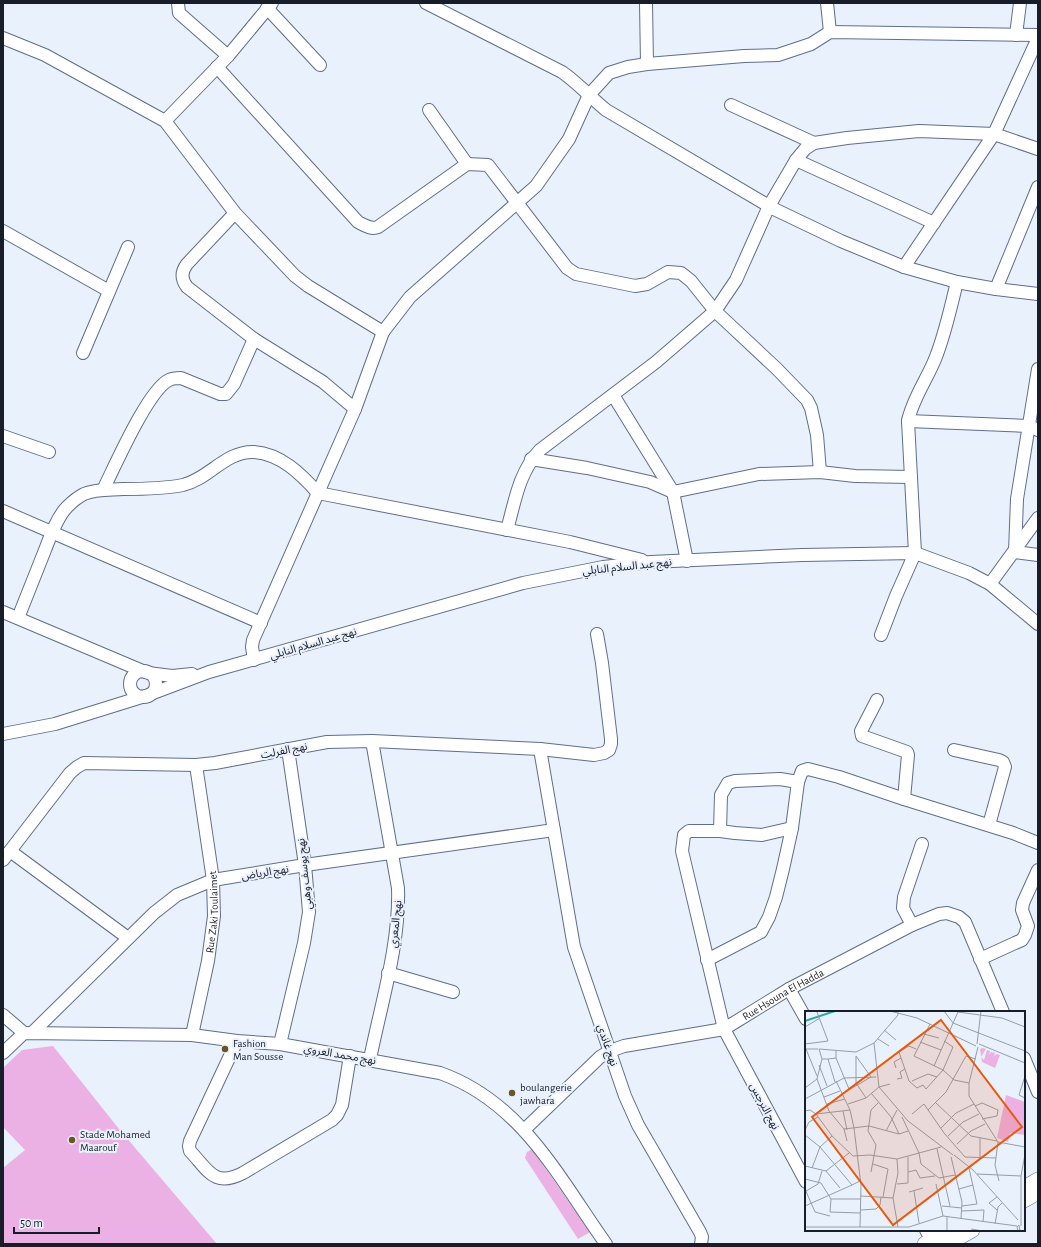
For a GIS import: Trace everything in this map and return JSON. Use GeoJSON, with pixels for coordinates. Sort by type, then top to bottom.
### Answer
{"type":"FeatureCollection","features":[{"type":"Feature","properties":{"kind":"main road"},"geometry":{"type":"LineString","coordinates":[[1025,1187],[1038,1180]]}},
{"type":"Feature","properties":{"kind":"main road"},"geometry":{"type":"LineString","coordinates":[[1025,1199],[1038,1192]]}},
{"type":"Feature","properties":{"kind":"main road"},"geometry":{"type":"LineString","coordinates":[[929,1240],[947,1231]]}},
{"type":"Feature","properties":{"kind":"main road"},"geometry":{"type":"LineString","coordinates":[[947,1244],[970,1231]]}},
{"type":"Feature","properties":{"kind":"street"},"geometry":{"type":"LineString","coordinates":[[178,3],[179,13],[228,56]]}},
{"type":"Feature","properties":{"kind":"street"},"geometry":{"type":"LineString","coordinates":[[426,3],[562,72],[574,80],[606,110],[769,206],[841,241],[904,267],[957,282],[996,289],[1038,294]]}},
{"type":"Feature","properties":{"kind":"street"},"geometry":{"type":"LineString","coordinates":[[646,3],[647,64]]}},
{"type":"Feature","properties":{"kind":"street"},"geometry":{"type":"LineString","coordinates":[[828,3],[830,32]]}},
{"type":"Feature","properties":{"kind":"street"},"geometry":{"type":"LineString","coordinates":[[1016,35],[1020,3]]}},
{"type":"Feature","properties":{"kind":"street"},"geometry":{"type":"LineString","coordinates":[[165,121],[228,56],[270,6],[320,65]]}},
{"type":"Feature","properties":{"kind":"street"},"geometry":{"type":"LineString","coordinates":[[254,660],[252,647],[253,640],[355,409],[383,332],[410,297],[536,186],[569,139],[589,95],[609,73],[628,67],[647,64],[744,56],[778,55],[811,44],[830,32],[1016,35],[1038,37],[994,134],[904,267]]}},
{"type":"Feature","properties":{"kind":"street"},"geometry":{"type":"LineString","coordinates":[[3,38],[45,55],[165,121],[235,213],[295,276],[308,286],[383,332]]}},
{"type":"Feature","properties":{"kind":"street"},"geometry":{"type":"LineString","coordinates":[[217,67],[358,222],[368,227],[378,227],[467,164],[488,165],[567,268],[576,274],[635,286],[647,284],[668,272],[681,273],[691,281],[715,311],[777,369],[807,400],[811,408],[818,436],[820,472]]}},
{"type":"Feature","properties":{"kind":"street"},"geometry":{"type":"LineString","coordinates":[[731,105],[814,144]]}},
{"type":"Feature","properties":{"kind":"street"},"geometry":{"type":"LineString","coordinates":[[429,110],[467,164]]}},
{"type":"Feature","properties":{"kind":"street"},"geometry":{"type":"LineString","coordinates":[[507,530],[520,479],[531,459],[540,450],[656,362],[715,311],[736,280],[769,206],[796,160],[805,149],[814,144],[848,138],[919,131],[994,134],[1038,149]]}},
{"type":"Feature","properties":{"kind":"street"},"geometry":{"type":"LineString","coordinates":[[796,160],[934,223]]}},
{"type":"Feature","properties":{"kind":"street"},"geometry":{"type":"LineString","coordinates":[[996,289],[1038,187]]}},
{"type":"Feature","properties":{"kind":"street"},"geometry":{"type":"LineString","coordinates":[[235,213],[187,264],[182,273],[182,278],[187,287],[254,339],[323,382],[355,409]]}},
{"type":"Feature","properties":{"kind":"street"},"geometry":{"type":"LineString","coordinates":[[3,231],[109,291]]}},
{"type":"Feature","properties":{"kind":"street"},"geometry":{"type":"LineString","coordinates":[[83,353],[128,247]]}},
{"type":"Feature","properties":{"kind":"street"},"geometry":{"type":"LineString","coordinates":[[881,635],[915,553],[908,421],[910,409],[928,376],[938,353],[957,282]]}},
{"type":"Feature","properties":{"kind":"street"},"geometry":{"type":"LineString","coordinates":[[103,490],[152,396],[163,384],[175,378],[181,378],[220,394],[226,394],[234,384],[254,339]]}},
{"type":"Feature","properties":{"kind":"street"},"geometry":{"type":"LineString","coordinates":[[1014,552],[1017,499],[1033,428],[1038,368]]}},
{"type":"Feature","properties":{"kind":"street"},"geometry":{"type":"LineString","coordinates":[[613,395],[673,492],[687,561]]}},
{"type":"Feature","properties":{"kind":"street"},"geometry":{"type":"LineString","coordinates":[[908,421],[1033,428]]}},
{"type":"Feature","properties":{"kind":"street"},"geometry":{"type":"LineString","coordinates":[[3,436],[49,452]]}},
{"type":"Feature","properties":{"kind":"street"},"geometry":{"type":"LineString","coordinates":[[18,618],[53,532],[66,508],[75,500],[85,493],[103,490],[161,488],[185,484],[195,480],[235,455],[254,452],[273,457],[293,468],[299,472],[318,493],[570,542],[651,562]]}},
{"type":"Feature","properties":{"kind":"street"},"geometry":{"type":"LineString","coordinates":[[531,459],[587,468],[650,482],[673,492],[759,474],[820,472],[854,476],[911,477]]}},
{"type":"Feature","properties":{"kind":"street"},"geometry":{"type":"LineString","coordinates":[[3,511],[261,623]]}},
{"type":"Feature","properties":{"kind":"street"},"geometry":{"type":"LineString","coordinates":[[990,584],[1038,518]]}},
{"type":"Feature","properties":{"kind":"street"},"geometry":{"type":"LineString","coordinates":[[1014,552],[1038,555]]}},
{"type":"Feature","properties":{"kind":"street","name":"نهج عبد السلام النابلي"},"geometry":{"type":"LineString","coordinates":[[3,734],[55,724],[107,709],[209,672],[523,583],[603,567],[651,562],[915,553],[969,573],[990,584],[1038,624]]}},
{"type":"Feature","properties":{"kind":"street","name":"نهج عبد السلام النابلي"},"geometry":{"type":"LineString","coordinates":[[3,612],[146,672],[172,676],[209,672]]}},
{"type":"Feature","properties":{"kind":"street","name":"نهج الفرلت"},"geometry":{"type":"LineString","coordinates":[[7,855],[70,773],[76,767],[84,763],[215,763],[328,742],[372,741],[540,749],[594,754],[604,753],[610,747],[611,733],[597,634]]}},
{"type":"Feature","properties":{"kind":"street"},"geometry":{"type":"LineString","coordinates":[[101,654],[130,682],[133,692],[138,696],[146,696],[154,690],[155,682],[151,675],[146,672],[134,674],[130,682]]}},
{"type":"Feature","properties":{"kind":"street","name":"نهج عبد السلام النابلي"},"geometry":{"type":"LineString","coordinates":[[107,709],[120,699],[125,693],[130,682]]}},
{"type":"Feature","properties":{"kind":"street"},"geometry":{"type":"LineString","coordinates":[[877,700],[861,731],[862,736],[907,752],[904,799]]}},
{"type":"Feature","properties":{"kind":"street","name":"نهج المعري"},"geometry":{"type":"LineString","coordinates":[[370,1059],[388,973],[397,924],[398,909],[398,888],[372,741]]}},
{"type":"Feature","properties":{"kind":"street","name":"نهج يوسف وهبي"},"geometry":{"type":"LineString","coordinates":[[280,1044],[308,921],[305,865],[288,749]]}},
{"type":"Feature","properties":{"kind":"street","name":"نهج غاندي"},"geometry":{"type":"LineString","coordinates":[[540,749],[574,946],[625,1096],[638,1125],[700,1232],[702,1237],[701,1244]]}},
{"type":"Feature","properties":{"kind":"street"},"geometry":{"type":"LineString","coordinates":[[954,750],[1003,762],[1005,767],[989,825]]}},
{"type":"Feature","properties":{"kind":"street","name":"Rue Zaki Toulaimet"},"geometry":{"type":"LineString","coordinates":[[192,1035],[212,938],[214,909],[213,880],[196,764]]}},
{"type":"Feature","properties":{"kind":"street"},"geometry":{"type":"LineString","coordinates":[[707,960],[761,932],[769,917],[776,897],[792,828],[798,782],[802,771],[808,769],[839,777],[989,825],[1038,843]]}},
{"type":"Feature","properties":{"kind":"street"},"geometry":{"type":"LineString","coordinates":[[792,828],[762,835],[720,831],[721,795],[728,782],[780,779],[798,782]]}},
{"type":"Feature","properties":{"kind":"street","name":"نهج الرياض"},"geometry":{"type":"LineString","coordinates":[[28,1033],[128,938],[173,898],[185,891],[213,880],[305,865],[554,830]]}},
{"type":"Feature","properties":{"kind":"street","name":"نهج النرجس"},"geometry":{"type":"LineString","coordinates":[[720,831],[688,831],[684,835],[683,839],[682,851],[707,960],[724,1029],[805,1180]]}},
{"type":"Feature","properties":{"kind":"street"},"geometry":{"type":"LineString","coordinates":[[912,925],[903,908],[904,897],[922,844]]}},
{"type":"Feature","properties":{"kind":"street"},"geometry":{"type":"LineString","coordinates":[[7,855],[128,938]]}},
{"type":"Feature","properties":{"kind":"street"},"geometry":{"type":"LineString","coordinates":[[980,959],[1022,940],[1028,926],[1022,910],[1023,902],[1038,870]]}},
{"type":"Feature","properties":{"kind":"street","name":"Rue Hsouna El Hadda"},"geometry":{"type":"LineString","coordinates":[[524,1130],[600,1057],[610,1051],[624,1046],[724,1029],[789,989],[912,925],[939,914],[947,913],[959,917],[965,922],[1003,1011]]}},
{"type":"Feature","properties":{"kind":"street"},"geometry":{"type":"LineString","coordinates":[[388,973],[453,992]]}},
{"type":"Feature","properties":{"kind":"street"},"geometry":{"type":"LineString","coordinates":[[789,989],[805,1017]]}},
{"type":"Feature","properties":{"kind":"street"},"geometry":{"type":"LineString","coordinates":[[3,1015],[28,1033],[3,1053]]}},
{"type":"Feature","properties":{"kind":"street","name":"نهج محمد العروي"},"geometry":{"type":"LineString","coordinates":[[28,1033],[192,1035],[237,1041],[280,1044],[370,1059],[440,1073],[457,1079],[488,1096],[524,1130],[548,1159],[606,1244]]}},
{"type":"Feature","properties":{"kind":"street"},"geometry":{"type":"LineString","coordinates":[[237,1041],[189,1146],[190,1151],[214,1176],[220,1180],[233,1178],[243,1174],[332,1120],[337,1115],[342,1105],[350,1056]]}},
{"type":"Feature","properties":{"kind":"street"},"geometry":{"type":"LineString","coordinates":[[1025,1063],[1028,1078],[1038,1092]]}},
{"type":"Feature","properties":{"kind":"shaded area","name":"Stade Mohamed Maarouf"},"geometry":{"type":"Polygon","coordinates":[[[53,1046],[119,1129],[217,1244],[3,1244],[3,1168],[25,1150],[3,1127],[3,1068],[22,1050],[53,1046]]]}},
{"type":"Feature","properties":{"kind":"shaded area"},"geometry":{"type":"Polygon","coordinates":[[[532,1149],[590,1232],[578,1239],[525,1158],[527,1152],[532,1149]]]}},
{"type":"Feature","properties":{"kind":"place","name":"Fashion Man Sousse"},"geometry":{"type":"Point","coordinates":[225,1049]}},
{"type":"Feature","properties":{"kind":"place","name":"boulangerie jawhara"},"geometry":{"type":"Point","coordinates":[512,1093]}},
{"type":"Feature","properties":{"kind":"place","name":"Stade Mohamed Maarouf"},"geometry":{"type":"Point","coordinates":[72,1140]}}]}
